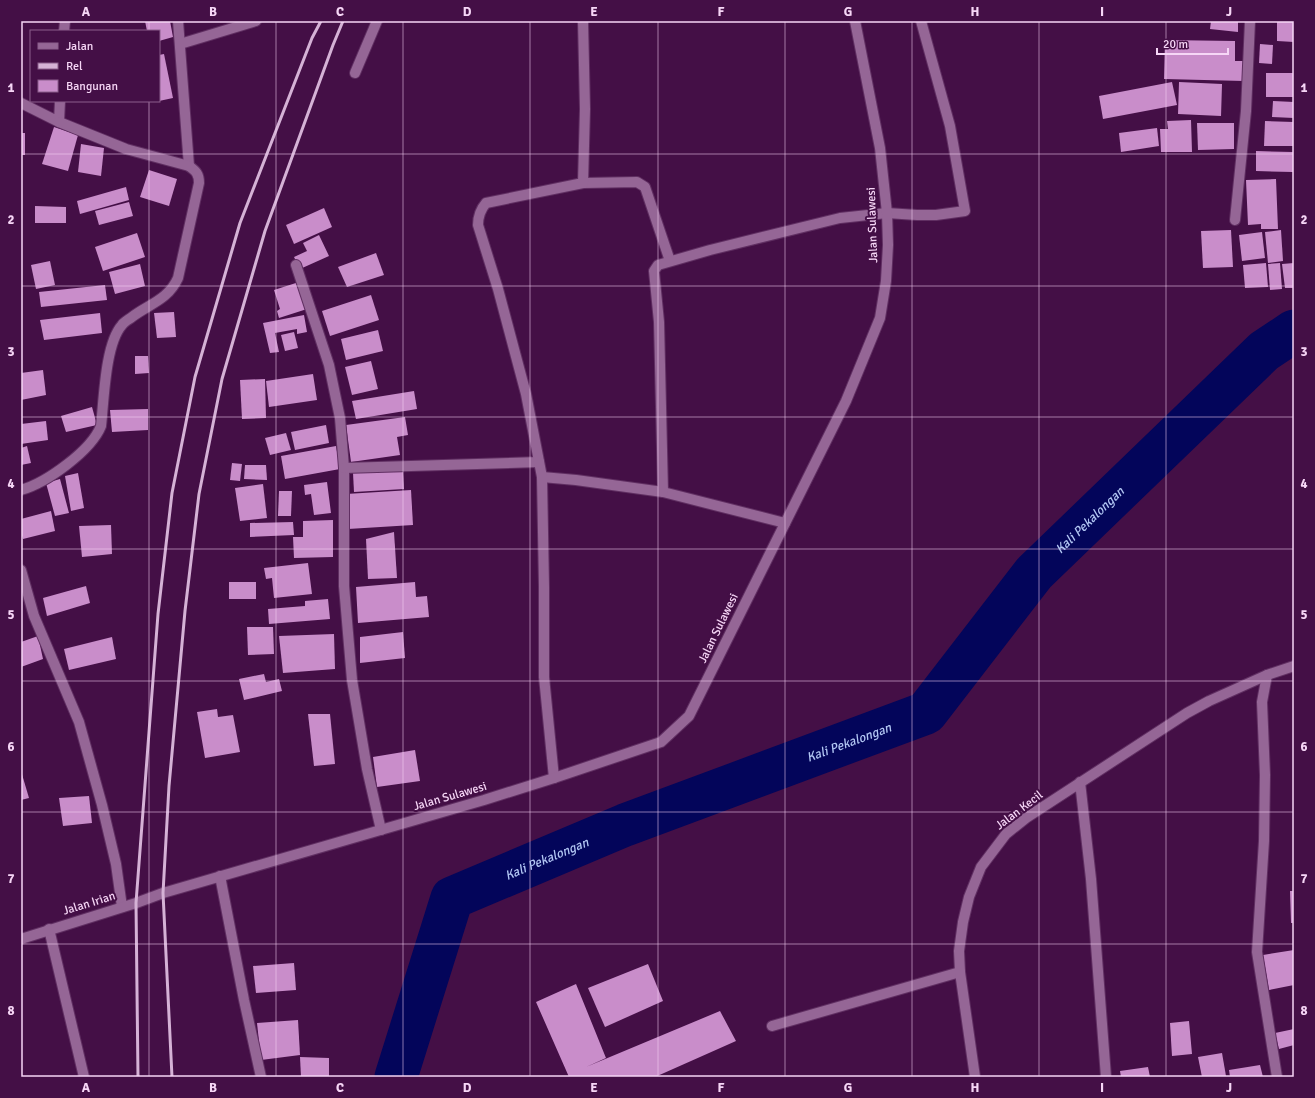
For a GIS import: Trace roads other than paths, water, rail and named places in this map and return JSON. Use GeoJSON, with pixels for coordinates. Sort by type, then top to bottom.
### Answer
{"type":"FeatureCollection","features":[{"type":"Feature","properties":{"kind":"street"},"geometry":{"type":"LineString","coordinates":[[178,21],[189,166]]}},
{"type":"Feature","properties":{"kind":"street"},"geometry":{"type":"LineString","coordinates":[[180,44],[256,21]]}},
{"type":"Feature","properties":{"kind":"street"},"geometry":{"type":"LineString","coordinates":[[355,73],[377,21]]}},
{"type":"Feature","properties":{"kind":"street"},"geometry":{"type":"LineString","coordinates":[[583,21],[585,109],[583,183]]}},
{"type":"Feature","properties":{"kind":"street","name":"Jalan Sulawesi"},"geometry":{"type":"LineString","coordinates":[[163,893],[484,800],[661,742],[689,716],[846,401],[880,318],[886,281],[888,245],[887,213],[880,148],[855,21]]}},
{"type":"Feature","properties":{"kind":"street"},"geometry":{"type":"LineString","coordinates":[[663,492],[659,322],[654,271],[658,265],[670,260],[840,218],[887,213],[936,215],[965,211],[950,126],[921,21]]}},
{"type":"Feature","properties":{"kind":"street"},"geometry":{"type":"LineString","coordinates":[[1235,220],[1246,111],[1250,21]]}},
{"type":"Feature","properties":{"kind":"street"},"geometry":{"type":"LineString","coordinates":[[59,122],[60,102]]}},
{"type":"Feature","properties":{"kind":"street"},"geometry":{"type":"LineString","coordinates":[[21,103],[59,122],[126,149],[189,166],[195,170],[198,176],[198,183],[178,278],[173,288],[162,298],[138,312],[122,324],[114,335],[110,353],[101,426],[94,439],[68,464],[48,478],[21,490]]}},
{"type":"Feature","properties":{"kind":"street"},"geometry":{"type":"LineString","coordinates":[[554,778],[544,677],[542,477],[526,394],[498,289],[478,225],[480,209],[486,203],[583,183],[637,182],[645,187],[670,260]]}},
{"type":"Feature","properties":{"kind":"street"},"geometry":{"type":"LineString","coordinates":[[296,265],[329,365],[340,418],[344,468],[344,586],[352,680],[367,769],[381,830]]}},
{"type":"Feature","properties":{"kind":"street"},"geometry":{"type":"LineString","coordinates":[[344,468],[540,462]]}},
{"type":"Feature","properties":{"kind":"street"},"geometry":{"type":"LineString","coordinates":[[542,477],[576,480],[663,492],[785,523]]}},
{"type":"Feature","properties":{"kind":"street"},"geometry":{"type":"LineString","coordinates":[[21,570],[34,616],[79,722],[102,805],[114,857],[122,907]]}},
{"type":"Feature","properties":{"kind":"street","name":"Jalan Kecil"},"geometry":{"type":"LineString","coordinates":[[975,1077],[960,972],[959,951],[963,922],[969,897],[981,867],[1006,834],[1026,818],[1186,713],[1267,675],[1294,666]]}},
{"type":"Feature","properties":{"kind":"street"},"geometry":{"type":"LineString","coordinates":[[1267,675],[1262,702],[1265,775],[1264,841],[1257,952],[1277,1077]]}},
{"type":"Feature","properties":{"kind":"street"},"geometry":{"type":"LineString","coordinates":[[1080,782],[1091,879],[1106,1077]]}},
{"type":"Feature","properties":{"kind":"street"},"geometry":{"type":"LineString","coordinates":[[220,876],[244,1000],[261,1077]]}},
{"type":"Feature","properties":{"kind":"street","name":"Jalan Irian"},"geometry":{"type":"LineString","coordinates":[[21,939],[163,893]]}},
{"type":"Feature","properties":{"kind":"street"},"geometry":{"type":"LineString","coordinates":[[49,929],[84,1077]]}},
{"type":"Feature","properties":{"kind":"street"},"geometry":{"type":"LineString","coordinates":[[772,1026],[960,972]]}},
{"type":"Feature","properties":{"kind":"waterway","name":"Kali Pekalongan"},"geometry":{"type":"LineString","coordinates":[[396,1077],[452,898],[625,825],[926,713],[1034,573],[1264,351],[1294,331]]}},
{"type":"Feature","properties":{"kind":"railway"},"geometry":{"type":"LineString","coordinates":[[138,1077],[136,903],[158,614],[172,493],[195,377],[240,223],[312,38],[321,21]]}},
{"type":"Feature","properties":{"kind":"railway"},"geometry":{"type":"LineString","coordinates":[[172,1077],[163,893],[169,786],[185,611],[199,494],[222,379],[265,231],[343,21]]}}]}
